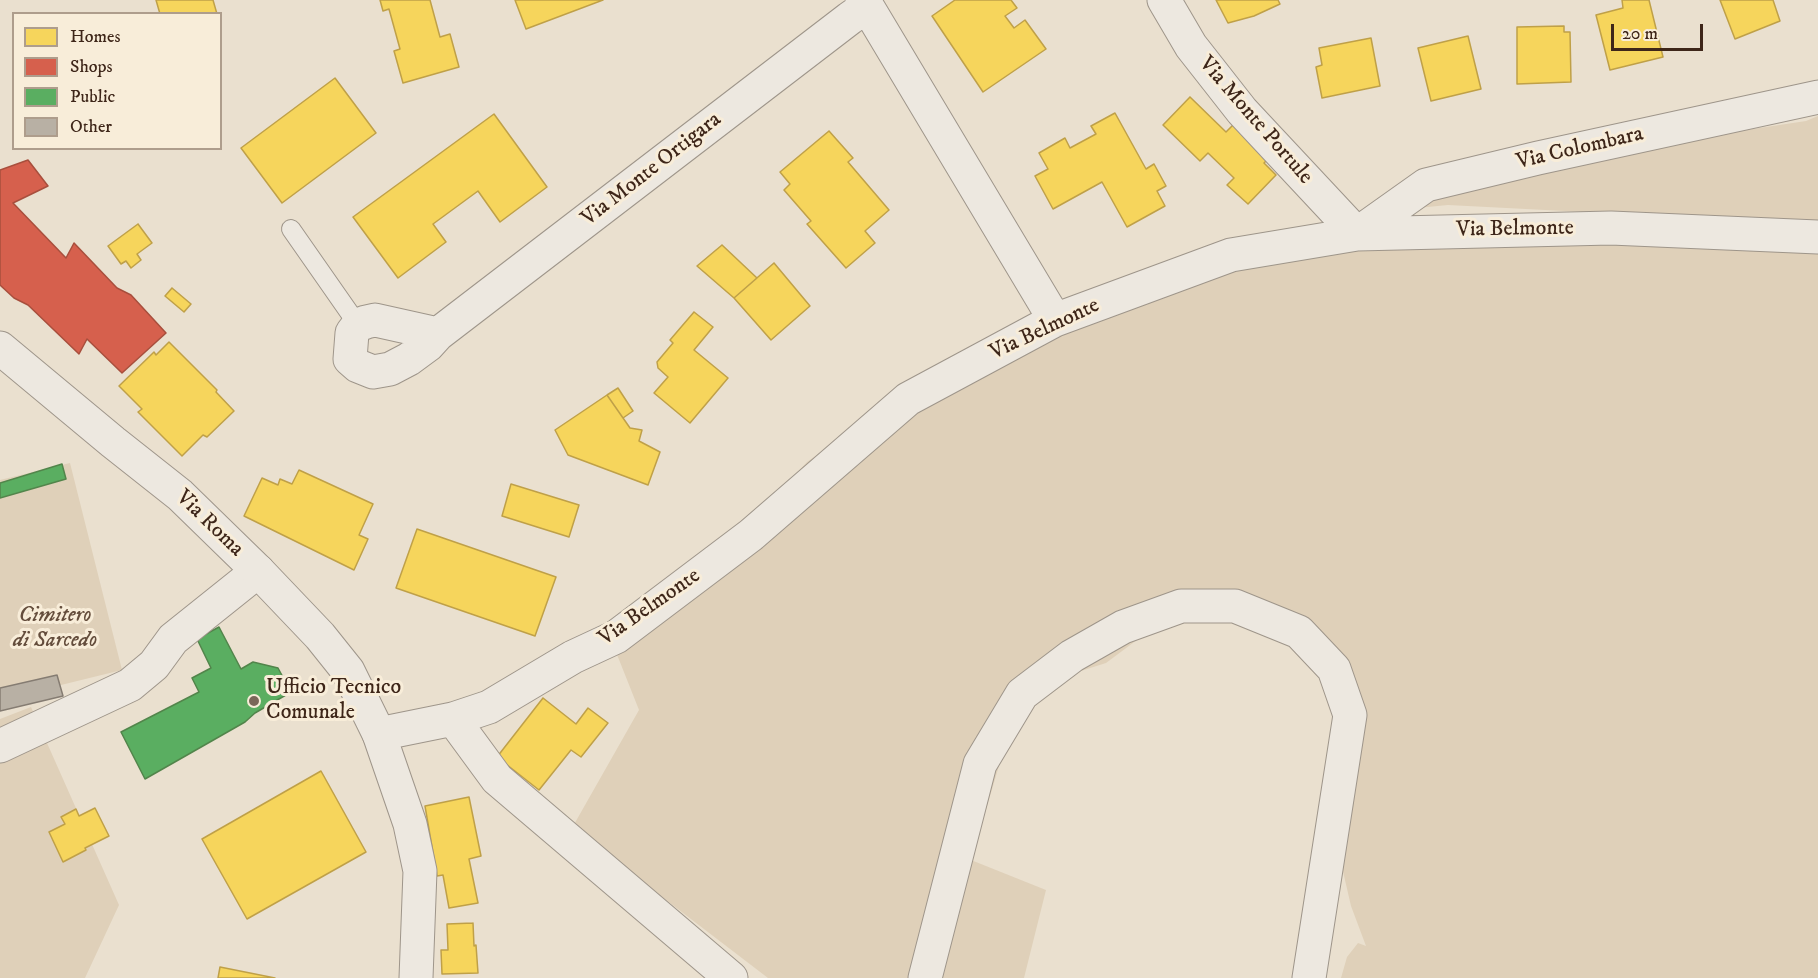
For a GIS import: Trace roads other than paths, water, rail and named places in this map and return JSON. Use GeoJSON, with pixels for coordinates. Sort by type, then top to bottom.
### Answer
{"type":"FeatureCollection","features":[{"type":"Feature","properties":{"kind":"street","name":"Via Monte Portule"},"geometry":{"type":"LineString","coordinates":[[1164,0],[1191,45],[1242,111],[1357,234]]}},
{"type":"Feature","properties":{"kind":"street","name":"Via Monte Ortigara"},"geometry":{"type":"LineString","coordinates":[[358,325],[352,333],[350,359],[358,366],[373,372],[390,369],[399,364],[428,345],[438,334],[869,2],[1055,320]]}},
{"type":"Feature","properties":{"kind":"street","name":"Via Colombara"},"geometry":{"type":"LineString","coordinates":[[1357,234],[1426,185],[1538,158],[1818,97]]}},
{"type":"Feature","properties":{"kind":"street","name":"Via Belmonte"},"geometry":{"type":"LineString","coordinates":[[379,734],[453,719],[489,707],[573,657],[616,637],[751,535],[908,399],[1055,320],[1231,255],[1357,234],[1611,228],[1818,237]]}},
{"type":"Feature","properties":{"kind":"street"},"geometry":{"type":"LineString","coordinates":[[358,325],[375,320],[438,334]]}},
{"type":"Feature","properties":{"kind":"street","name":"Via Roma"},"geometry":{"type":"LineString","coordinates":[[0,348],[112,442],[180,495],[258,571],[320,636],[348,671],[379,734],[410,824],[420,871],[416,978]]}},
{"type":"Feature","properties":{"kind":"street"},"geometry":{"type":"LineString","coordinates":[[0,746],[130,685],[154,665],[173,639],[258,571]]}},
{"type":"Feature","properties":{"kind":"street"},"geometry":{"type":"LineString","coordinates":[[925,978],[980,764],[1022,694],[1071,656],[1123,627],[1181,606],[1235,606],[1299,632],[1334,669],[1347,706],[1350,715],[1309,978]]}},
{"type":"Feature","properties":{"kind":"street"},"geometry":{"type":"LineString","coordinates":[[453,719],[497,779],[731,978]]}},
{"type":"Feature","properties":{"kind":"lane"},"geometry":{"type":"LineString","coordinates":[[291,229],[358,325]]}},
{"type":"Feature","properties":{"kind":"place","name":"Ufficio Tecnico Comunale"},"geometry":{"type":"Point","coordinates":[254,701]}},
{"type":"Feature","properties":{"kind":"park label","name":"Cimitero di Sarcedo"},"geometry":{"type":"Point","coordinates":[55,628]}}]}
